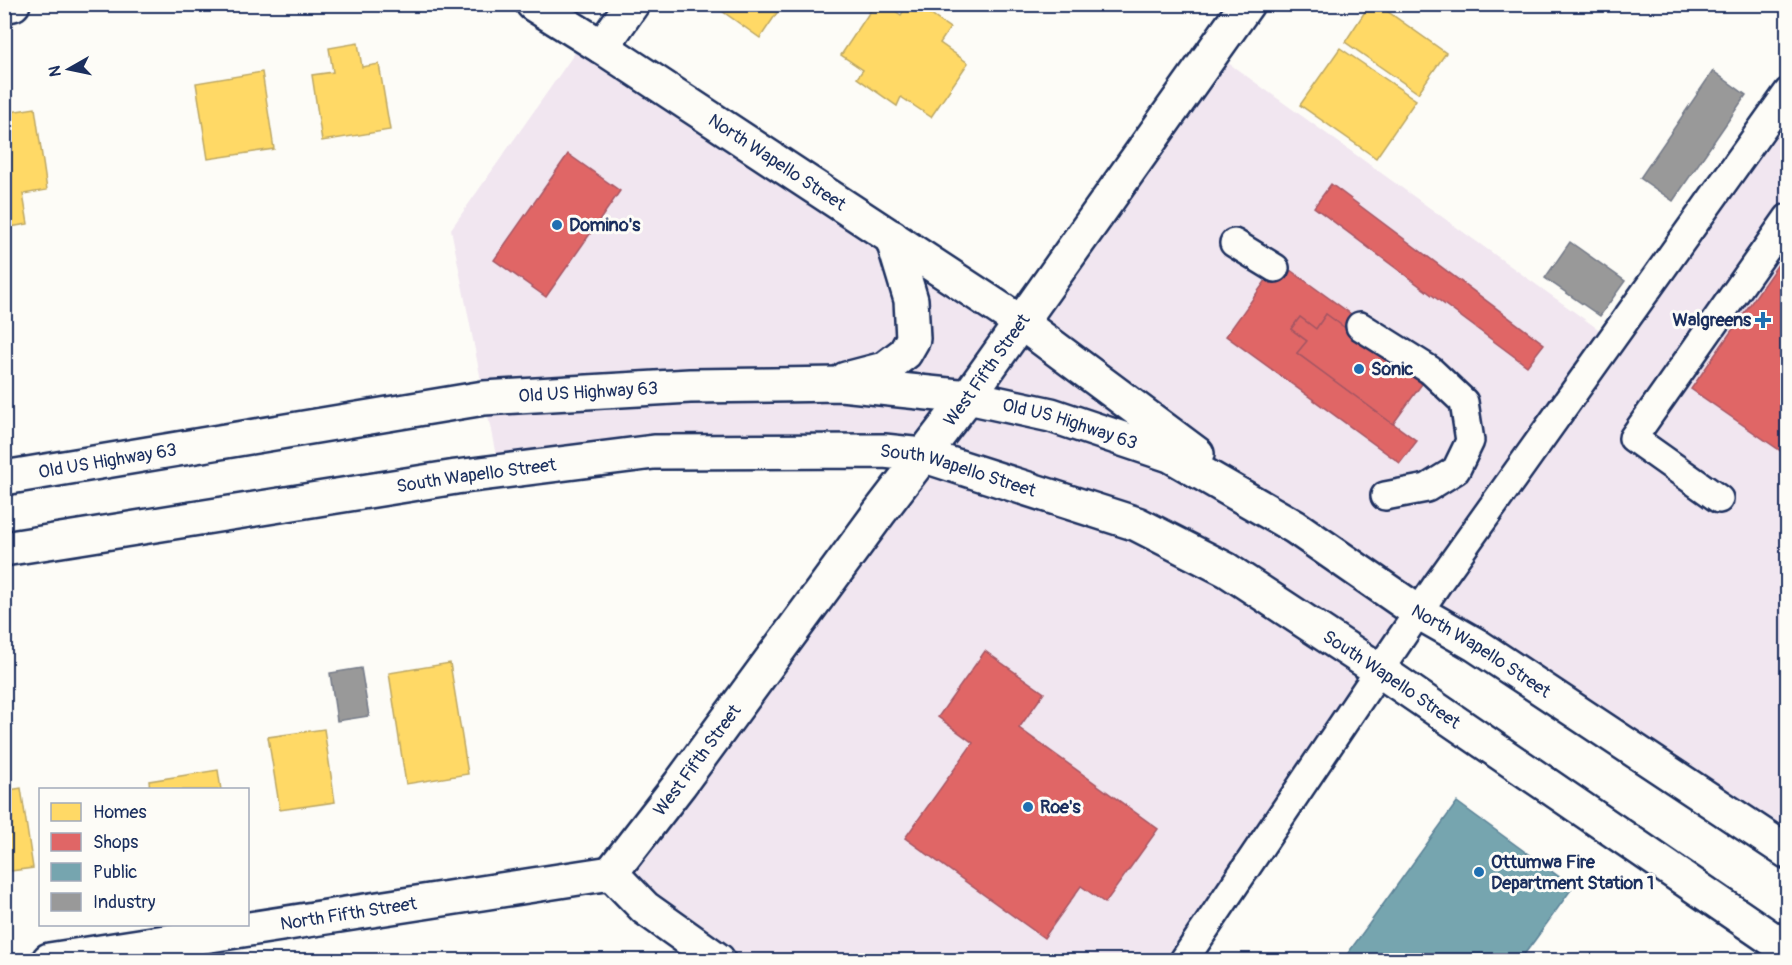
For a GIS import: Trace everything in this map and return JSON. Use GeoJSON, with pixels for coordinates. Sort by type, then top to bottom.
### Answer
{"type":"FeatureCollection","features":[{"type":"Feature","properties":{"kind":"main road"},"geometry":{"type":"LineString","coordinates":[[4,6],[13,4]]}},
{"type":"Feature","properties":{"kind":"main road","name":"North Wapello Street"},"geometry":{"type":"LineString","coordinates":[[533,4],[1020,322],[1295,527],[1418,612],[1476,645],[1788,852]]}},
{"type":"Feature","properties":{"kind":"main road"},"geometry":{"type":"LineString","coordinates":[[602,47],[632,4]]}},
{"type":"Feature","properties":{"kind":"main road","name":"West Fifth Street"},"geometry":{"type":"LineString","coordinates":[[611,873],[687,775],[922,455],[968,397],[1247,4]]}},
{"type":"Feature","properties":{"kind":"main road"},"geometry":{"type":"LineString","coordinates":[[822,384],[884,369],[905,353],[913,339],[911,300],[892,237]]}},
{"type":"Feature","properties":{"kind":"main road","name":"Old US Highway 63"},"geometry":{"type":"LineString","coordinates":[[4,478],[484,398],[690,386],[841,384],[968,397],[1051,415],[1170,455]]}},
{"type":"Feature","properties":{"kind":"main road","name":"South Wapello Street"},"geometry":{"type":"LineString","coordinates":[[4,549],[456,477],[654,452],[884,451],[922,455],[1137,524],[1227,570],[1379,670],[1788,950]]}},
{"type":"Feature","properties":{"kind":"main road","name":"North Wapello Street"},"geometry":{"type":"LineString","coordinates":[[1170,455],[1295,527]]}},
{"type":"Feature","properties":{"kind":"main road"},"geometry":{"type":"LineString","coordinates":[[611,873],[645,908],[718,960]]}},
{"type":"Feature","properties":{"kind":"main road","name":"North Fifth Street"},"geometry":{"type":"LineString","coordinates":[[49,960],[611,873]]}},
{"type":"Feature","properties":{"kind":"lane"},"geometry":{"type":"LineString","coordinates":[[1184,960],[1418,612],[1788,93]]}},
{"type":"Feature","properties":{"kind":"lane"},"geometry":{"type":"LineString","coordinates":[[1719,499],[1633,438],[1788,218]]}},
{"type":"Feature","properties":{"kind":"lane"},"geometry":{"type":"LineString","coordinates":[[1233,243],[1275,268]]}},
{"type":"Feature","properties":{"kind":"lane"},"geometry":{"type":"LineString","coordinates":[[1360,326],[1430,370],[1464,402],[1470,441],[1456,470],[1427,488],[1385,496]]}},
{"type":"Feature","properties":{"kind":"shaded area"},"geometry":{"type":"Polygon","coordinates":[[[586,37],[1020,322],[1213,52],[1612,339],[1787,92],[1787,852],[1418,612],[1184,960],[718,960],[611,873],[922,455],[499,471],[451,229],[586,37]]]}},
{"type":"Feature","properties":{"kind":"building: Homes"},"geometry":{"type":"Polygon","coordinates":[[[712,4],[783,4],[760,38],[712,4]]]}},
{"type":"Feature","properties":{"kind":"building: Homes"},"geometry":{"type":"Polygon","coordinates":[[[875,4],[885,4],[901,15],[908,4],[915,4],[950,28],[940,43],[968,63],[931,117],[901,97],[897,106],[857,78],[863,70],[841,55],[875,4]]]}},
{"type":"Feature","properties":{"kind":"building: Homes"},"geometry":{"type":"Polygon","coordinates":[[[1370,4],[1377,4],[1446,53],[1418,93],[1345,42],[1370,4]]]}},
{"type":"Feature","properties":{"kind":"building: Homes"},"geometry":{"type":"Polygon","coordinates":[[[358,43],[362,67],[379,64],[390,130],[322,141],[312,75],[333,72],[329,48],[358,43]]]}},
{"type":"Feature","properties":{"kind":"building: Homes"},"geometry":{"type":"Polygon","coordinates":[[[1340,48],[1416,100],[1376,158],[1300,105],[1340,48]]]}},
{"type":"Feature","properties":{"kind":"building: Homes"},"geometry":{"type":"Polygon","coordinates":[[[262,72],[274,149],[208,159],[196,83],[262,72]]]}},
{"type":"Feature","properties":{"kind":"building: Homes"},"geometry":{"type":"Polygon","coordinates":[[[35,108],[47,190],[23,194],[28,224],[4,228],[4,113],[35,108]]]}},
{"type":"Feature","properties":{"kind":"building: Homes"},"geometry":{"type":"Polygon","coordinates":[[[450,663],[468,774],[406,784],[389,673],[450,663]]]}},
{"type":"Feature","properties":{"kind":"building: Homes"},"geometry":{"type":"Polygon","coordinates":[[[324,729],[335,802],[280,810],[268,737],[324,729]]]}},
{"type":"Feature","properties":{"kind":"building: Homes"},"geometry":{"type":"Polygon","coordinates":[[[218,770],[221,788],[150,788],[149,781],[218,770]]]}},
{"type":"Feature","properties":{"kind":"building: Homes"},"geometry":{"type":"Polygon","coordinates":[[[21,788],[33,868],[4,872],[4,791],[21,788]]]}},
{"type":"Feature","properties":{"kind":"building: Shops","name":"Domino's"},"geometry":{"type":"Polygon","coordinates":[[[568,154],[620,191],[546,297],[494,260],[568,154]]]}},
{"type":"Feature","properties":{"kind":"building: Shops"},"geometry":{"type":"Polygon","coordinates":[[[1331,184],[1544,344],[1527,366],[1314,207],[1331,184]]]}},
{"type":"Feature","properties":{"kind":"building: Shops","name":"Walgreens"},"geometry":{"type":"Polygon","coordinates":[[[1788,250],[1788,456],[1691,389],[1788,250]]]}},
{"type":"Feature","properties":{"kind":"building: Shops"},"geometry":{"type":"Polygon","coordinates":[[[1279,262],[1362,322],[1353,334],[1326,314],[1316,329],[1300,317],[1291,329],[1307,341],[1297,353],[1417,441],[1400,463],[1226,336],[1279,262]]]}},
{"type":"Feature","properties":{"kind":"building: Shops","name":"Sonic"},"geometry":{"type":"Polygon","coordinates":[[[1326,314],[1422,384],[1393,424],[1297,353],[1307,341],[1291,329],[1300,317],[1316,329],[1326,314]]]}},
{"type":"Feature","properties":{"kind":"building: Shops","name":"Roe's"},"geometry":{"type":"Polygon","coordinates":[[[985,651],[1044,693],[1019,728],[1158,829],[1105,903],[1081,886],[1044,938],[905,838],[973,743],[938,717],[985,651]]]}},
{"type":"Feature","properties":{"kind":"building: Public","name":"Ottumwa Fire Department Station 1"},"geometry":{"type":"Polygon","coordinates":[[[1457,802],[1573,887],[1535,940],[1520,960],[1343,960],[1457,802]]]}},
{"type":"Feature","properties":{"kind":"building: Industry"},"geometry":{"type":"Polygon","coordinates":[[[1713,71],[1746,95],[1673,201],[1640,178],[1713,71]]]}},
{"type":"Feature","properties":{"kind":"building: Industry"},"geometry":{"type":"Polygon","coordinates":[[[1570,242],[1625,281],[1600,316],[1545,278],[1570,242]]]}},
{"type":"Feature","properties":{"kind":"building: Industry"},"geometry":{"type":"Polygon","coordinates":[[[361,668],[369,716],[337,721],[330,673],[361,668]]]}},
{"type":"Feature","properties":{"kind":"place","name":"Domino's"},"geometry":{"type":"Point","coordinates":[557,225]}},
{"type":"Feature","properties":{"kind":"place","name":"Walgreens"},"geometry":{"type":"Point","coordinates":[1763,320]}},
{"type":"Feature","properties":{"kind":"place","name":"Sonic"},"geometry":{"type":"Point","coordinates":[1359,369]}},
{"type":"Feature","properties":{"kind":"place","name":"Roe's"},"geometry":{"type":"Point","coordinates":[1028,807]}},
{"type":"Feature","properties":{"kind":"place","name":"Ottumwa Fire Department Station 1"},"geometry":{"type":"Point","coordinates":[1479,872]}}]}
